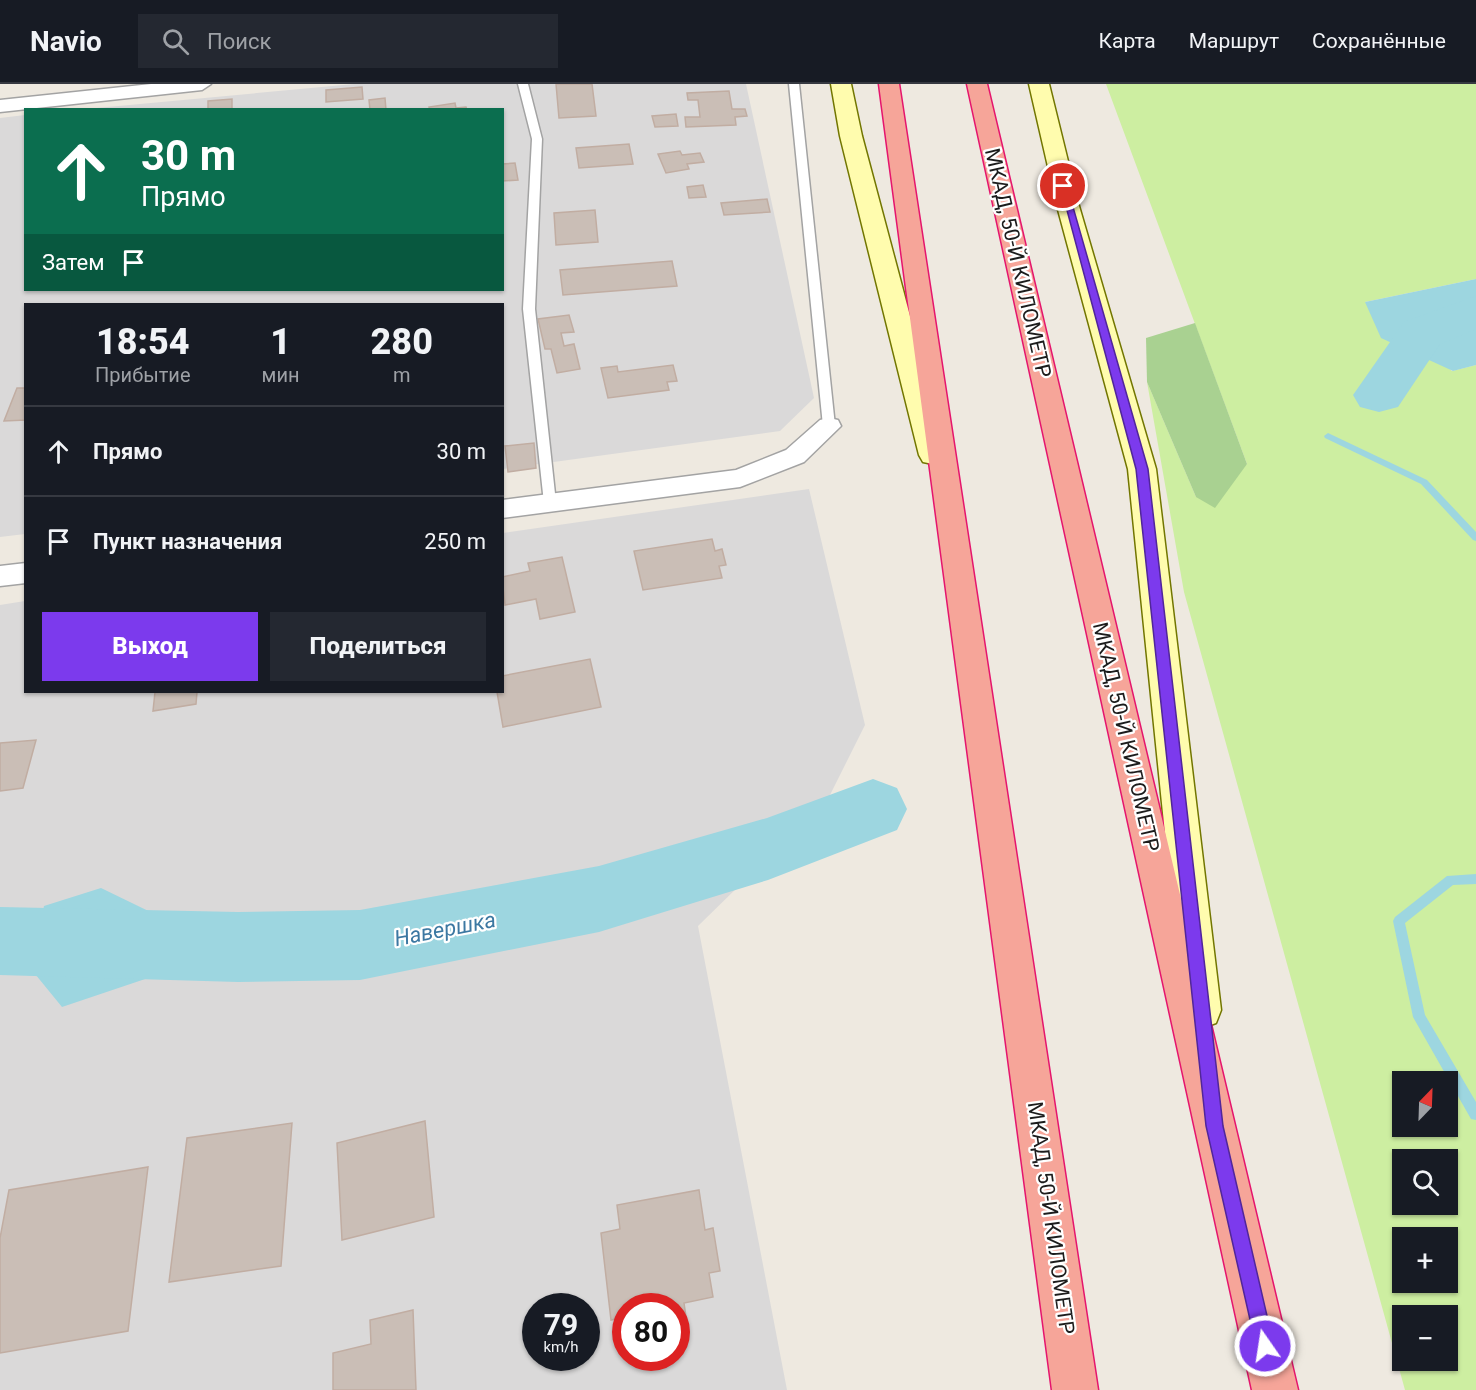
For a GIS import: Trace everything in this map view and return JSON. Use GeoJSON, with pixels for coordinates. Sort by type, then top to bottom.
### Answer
{"type":"FeatureCollection","features":[{"type":"Feature","properties":{"kind":"highway","name":"МКАД, 50-Й КИЛОМЕТР"},"geometry":{"type":"LineString","coordinates":[[889,84],[1075,1390]]}},
{"type":"Feature","properties":{"kind":"highway","name":"МКАД, 50-Й КИЛОМЕТР"},"geometry":{"type":"LineString","coordinates":[[977,84],[1275,1390]]}},
{"type":"Feature","properties":{"kind":"main road"},"geometry":{"type":"LineString","coordinates":[[841,84],[851,136],[953,537]]}},
{"type":"Feature","properties":{"kind":"main road"},"geometry":{"type":"LineString","coordinates":[[1039,84],[1068,206],[1142,469],[1215,1126]]}},
{"type":"Feature","properties":{"kind":"street"},"geometry":{"type":"LineString","coordinates":[[0,106],[202,84]]}},
{"type":"Feature","properties":{"kind":"street"},"geometry":{"type":"LineString","coordinates":[[504,509],[740,478],[795,456],[829,426]]}},
{"type":"Feature","properties":{"kind":"street"},"geometry":{"type":"LineString","coordinates":[[0,576],[24,573]]}},
{"type":"Feature","properties":{"kind":"lane"},"geometry":{"type":"LineString","coordinates":[[523,84],[537,138],[529,309],[550,502]]}},
{"type":"Feature","properties":{"kind":"lane"},"geometry":{"type":"LineString","coordinates":[[794,84],[829,426]]}},
{"type":"Feature","properties":{"kind":"shaded area"},"geometry":{"type":"Polygon","coordinates":[[[354,84],[746,84],[814,398],[780,431],[504,469],[504,303],[24,303],[24,534],[0,537],[0,118],[24,115],[24,291],[504,291],[504,108],[97,108],[354,84]]]}},
{"type":"Feature","properties":{"kind":"shaded area"},"geometry":{"type":"Polygon","coordinates":[[[809,489],[865,725],[828,799],[698,926],[787,1390],[0,1390],[0,605],[24,601],[24,693],[504,693],[504,533],[809,489]]]}},
{"type":"Feature","properties":{"kind":"green space"},"geometry":{"type":"Polygon","coordinates":[[[1106,84],[1476,84],[1476,279],[1365,302],[1452,371],[1476,365],[1476,1390],[1405,1390],[1400,1371],[1458,1371],[1458,1305],[1392,1305],[1392,1343],[1184,592],[1147,382],[1196,497],[1247,464],[1106,84]]]}},
{"type":"Feature","properties":{"kind":"green space"},"geometry":{"type":"Polygon","coordinates":[[[1195,323],[1247,464],[1215,508],[1196,497],[1147,382],[1146,338],[1195,323]]]}},
{"type":"Feature","properties":{"kind":"water"},"geometry":{"type":"Polygon","coordinates":[[[1476,279],[1476,365],[1453,371],[1381,338],[1365,302],[1476,279]]]}},
{"type":"Feature","properties":{"kind":"water"},"geometry":{"type":"Polygon","coordinates":[[[101,888],[202,937],[160,974],[62,1007],[31,969],[44,906],[101,888]]]}},
{"type":"Feature","properties":{"kind":"building"},"geometry":{"type":"Polygon","coordinates":[[[556,84],[592,84],[596,116],[559,118],[556,84]]]}},
{"type":"Feature","properties":{"kind":"building"},"geometry":{"type":"Polygon","coordinates":[[[362,87],[363,99],[326,102],[326,90],[362,87]]]}},
{"type":"Feature","properties":{"kind":"building"},"geometry":{"type":"Polygon","coordinates":[[[729,91],[732,109],[745,109],[747,116],[735,117],[736,125],[686,127],[685,117],[700,117],[698,100],[688,100],[687,93],[729,91]]]}},
{"type":"Feature","properties":{"kind":"building"},"geometry":{"type":"Polygon","coordinates":[[[385,98],[386,108],[370,108],[369,100],[385,98]]]}},
{"type":"Feature","properties":{"kind":"building"},"geometry":{"type":"Polygon","coordinates":[[[232,99],[232,108],[208,108],[208,101],[232,99]]]}},
{"type":"Feature","properties":{"kind":"building"},"geometry":{"type":"Polygon","coordinates":[[[455,103],[456,108],[429,108],[455,103]]]}},
{"type":"Feature","properties":{"kind":"building"},"geometry":{"type":"Polygon","coordinates":[[[676,114],[678,126],[655,127],[652,116],[676,114]]]}},
{"type":"Feature","properties":{"kind":"building"},"geometry":{"type":"Polygon","coordinates":[[[629,144],[633,164],[579,168],[576,148],[629,144]]]}},
{"type":"Feature","properties":{"kind":"building"},"geometry":{"type":"Polygon","coordinates":[[[680,151],[682,155],[700,153],[704,162],[687,164],[689,169],[666,173],[658,154],[680,151]]]}},
{"type":"Feature","properties":{"kind":"building"},"geometry":{"type":"Polygon","coordinates":[[[515,163],[518,180],[504,181],[504,164],[515,163]]]}},
{"type":"Feature","properties":{"kind":"building"},"geometry":{"type":"Polygon","coordinates":[[[703,185],[706,197],[689,198],[687,187],[703,185]]]}},
{"type":"Feature","properties":{"kind":"building"},"geometry":{"type":"Polygon","coordinates":[[[767,199],[770,212],[724,215],[721,203],[767,199]]]}},
{"type":"Feature","properties":{"kind":"building"},"geometry":{"type":"Polygon","coordinates":[[[595,210],[598,242],[556,245],[554,213],[595,210]]]}},
{"type":"Feature","properties":{"kind":"building"},"geometry":{"type":"Polygon","coordinates":[[[672,261],[677,286],[563,295],[560,270],[672,261]]]}},
{"type":"Feature","properties":{"kind":"building"},"geometry":{"type":"Polygon","coordinates":[[[569,315],[574,332],[561,333],[564,346],[574,344],[580,369],[557,373],[551,349],[545,349],[538,319],[569,315]]]}},
{"type":"Feature","properties":{"kind":"building"},"geometry":{"type":"Polygon","coordinates":[[[673,365],[677,381],[667,382],[669,390],[608,398],[601,368],[617,366],[618,372],[673,365]]]}},
{"type":"Feature","properties":{"kind":"building"},"geometry":{"type":"Polygon","coordinates":[[[17,388],[24,388],[24,420],[4,421],[17,388]]]}},
{"type":"Feature","properties":{"kind":"building"},"geometry":{"type":"Polygon","coordinates":[[[534,443],[536,468],[508,472],[505,446],[534,443]]]}},
{"type":"Feature","properties":{"kind":"building"},"geometry":{"type":"Polygon","coordinates":[[[712,539],[715,551],[722,549],[726,565],[719,566],[722,578],[643,590],[634,551],[712,539]]]}},
{"type":"Feature","properties":{"kind":"building"},"geometry":{"type":"Polygon","coordinates":[[[562,557],[575,612],[540,619],[536,599],[505,605],[504,577],[530,571],[528,563],[562,557]]]}},
{"type":"Feature","properties":{"kind":"building"},"geometry":{"type":"Polygon","coordinates":[[[590,659],[601,707],[503,727],[497,693],[504,693],[504,676],[590,659]]]}},
{"type":"Feature","properties":{"kind":"building"},"geometry":{"type":"Polygon","coordinates":[[[155,693],[197,693],[196,704],[153,711],[155,693]]]}},
{"type":"Feature","properties":{"kind":"building"},"geometry":{"type":"Polygon","coordinates":[[[36,740],[23,788],[0,791],[0,743],[36,740]]]}},
{"type":"Feature","properties":{"kind":"building"},"geometry":{"type":"Polygon","coordinates":[[[425,1121],[434,1217],[342,1240],[337,1143],[425,1121]]]}},
{"type":"Feature","properties":{"kind":"building"},"geometry":{"type":"Polygon","coordinates":[[[292,1123],[281,1266],[169,1282],[187,1138],[292,1123]]]}},
{"type":"Feature","properties":{"kind":"building"},"geometry":{"type":"Polygon","coordinates":[[[148,1167],[128,1331],[0,1353],[0,1238],[9,1190],[148,1167]]]}},
{"type":"Feature","properties":{"kind":"building"},"geometry":{"type":"Polygon","coordinates":[[[699,1190],[705,1230],[713,1228],[720,1271],[709,1273],[713,1297],[690,1302],[690,1293],[612,1293],[611,1320],[601,1233],[620,1229],[617,1205],[699,1190]]]}},
{"type":"Feature","properties":{"kind":"building"},"geometry":{"type":"Polygon","coordinates":[[[413,1310],[416,1390],[333,1390],[333,1353],[371,1344],[370,1320],[413,1310]]]}},
{"type":"Feature","properties":{"kind":"waterway","name":"Навершка"},"geometry":{"type":"LineString","coordinates":[[1379,395],[1422,333],[1476,311]]}},
{"type":"Feature","properties":{"kind":"waterway"},"geometry":{"type":"LineString","coordinates":[[1328,436],[1424,482],[1476,538]]}},
{"type":"Feature","properties":{"kind":"waterway","name":"Навершка"},"geometry":{"type":"LineString","coordinates":[[0,941],[238,947],[360,945],[599,899],[768,849],[873,809]]}},
{"type":"Feature","properties":{"kind":"waterway"},"geometry":{"type":"LineString","coordinates":[[1476,879],[1451,880],[1399,921],[1419,1017],[1476,1114]]}},
{"type":"Feature","properties":{"kind":"route"},"geometry":{"type":"LineString","coordinates":[[1063,186],[1142,469],[1215,1126],[1265,1346]]}}]}
